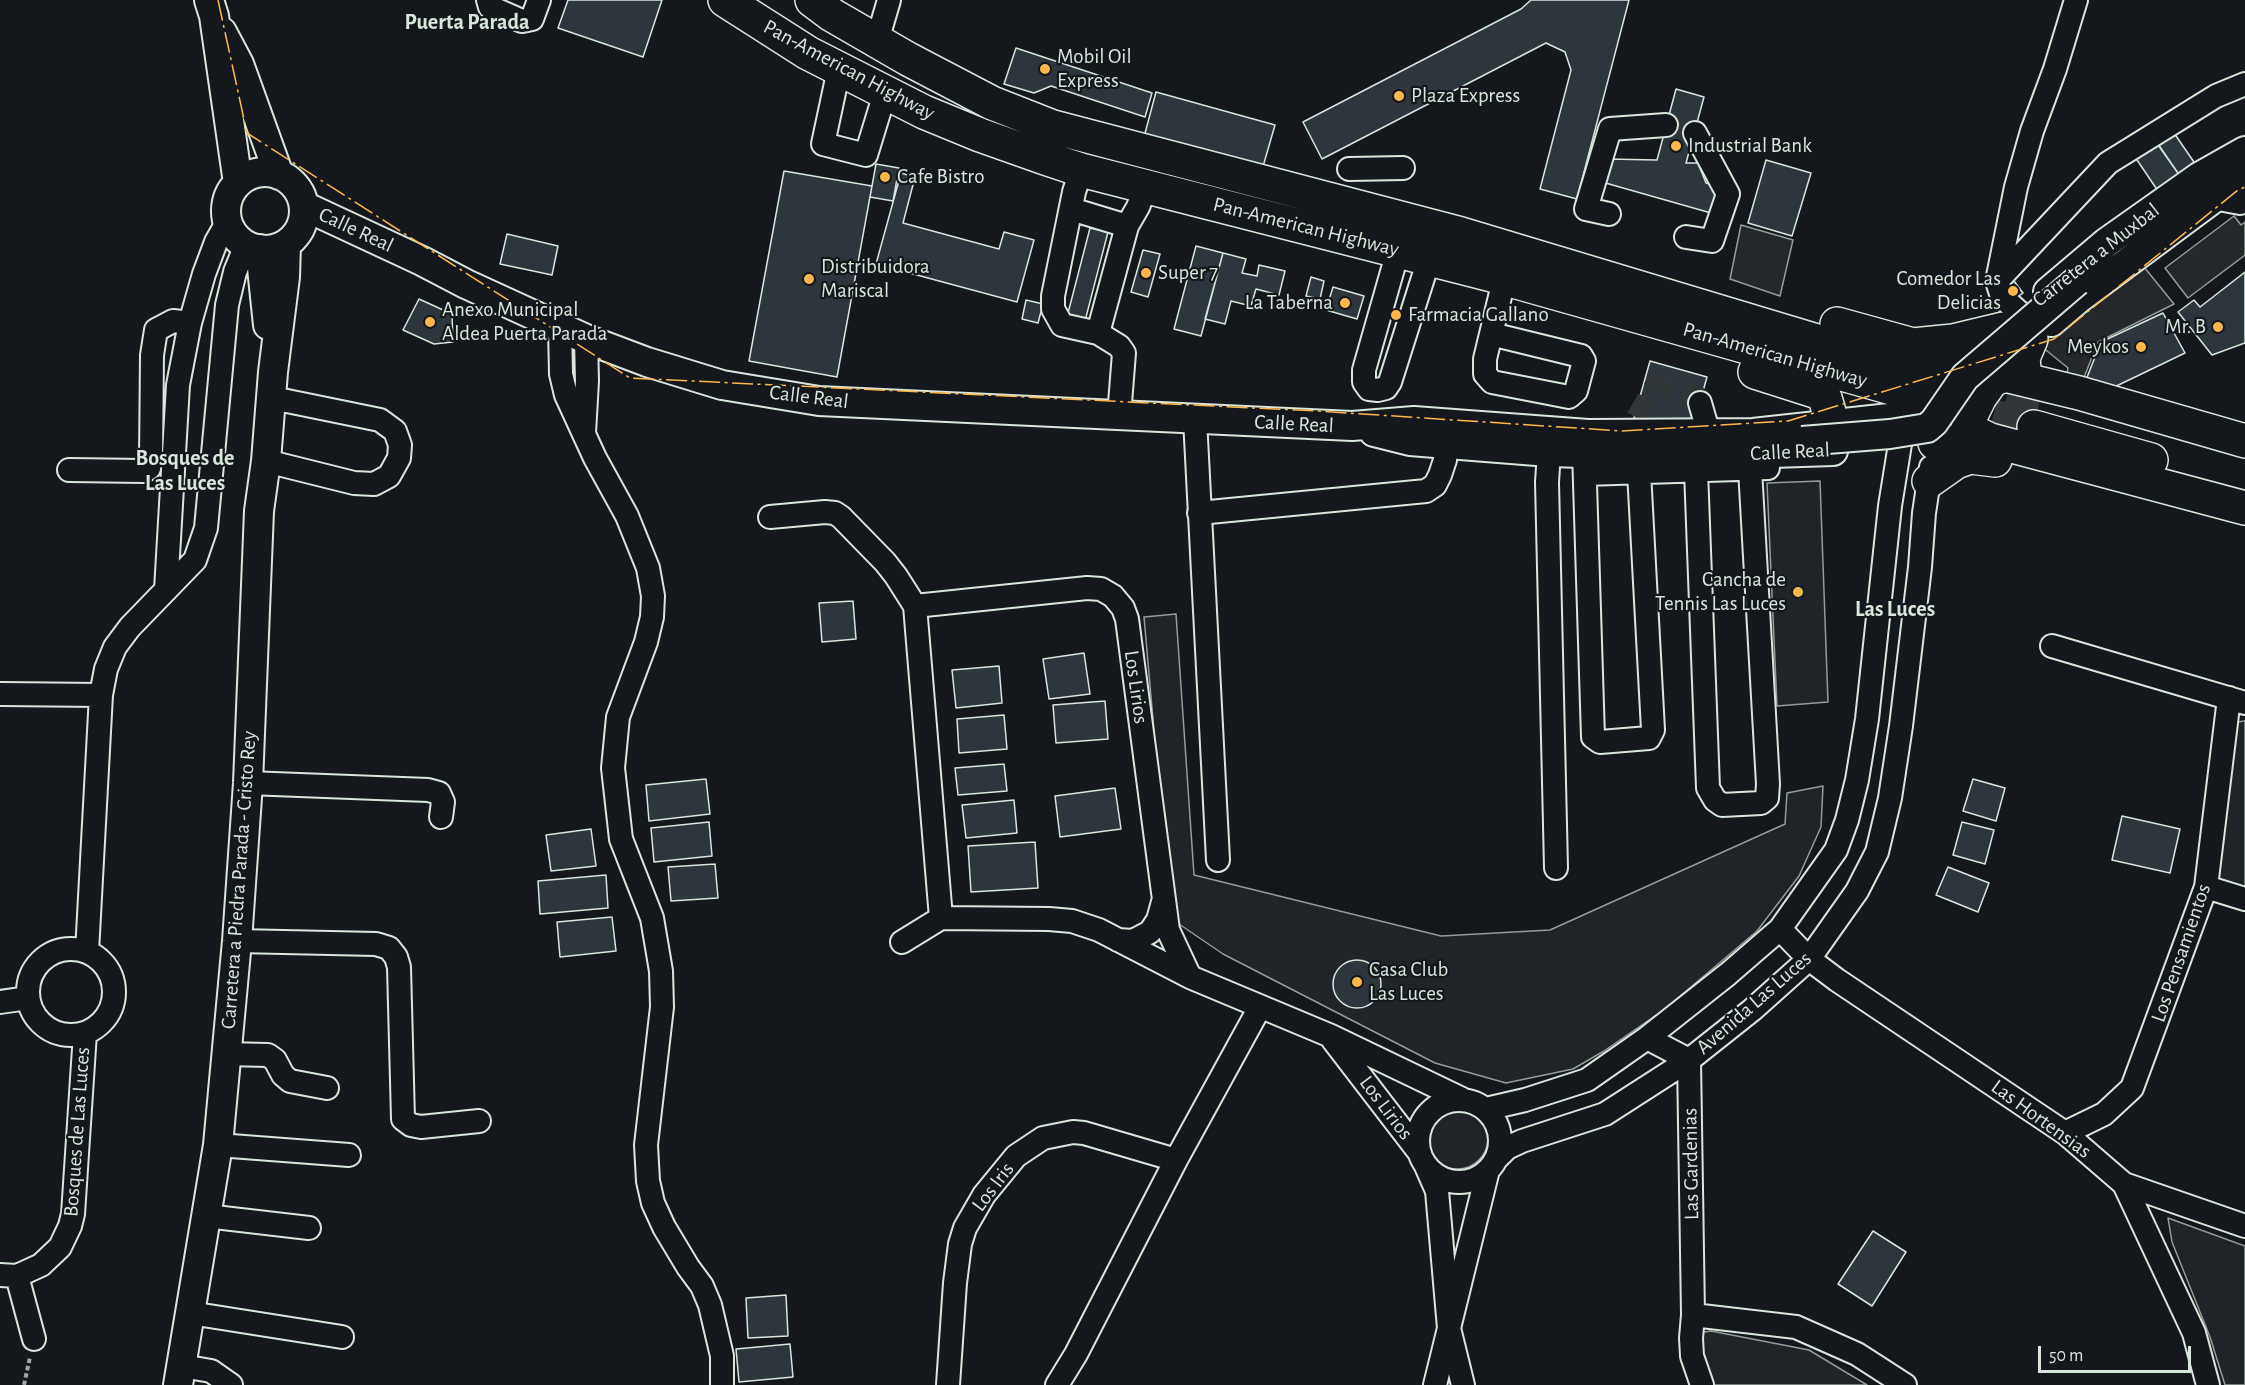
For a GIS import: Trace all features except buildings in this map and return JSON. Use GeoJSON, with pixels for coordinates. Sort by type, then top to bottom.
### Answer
{"type":"FeatureCollection","features":[{"type":"Feature","properties":{"kind":"highway","name":"Pan-American Highway"},"geometry":{"type":"LineString","coordinates":[[724,0],[808,53],[924,112],[980,135],[1082,170],[1918,386]]}},
{"type":"Feature","properties":{"kind":"highway","name":"Pan-American Highway"},"geometry":{"type":"LineString","coordinates":[[812,0],[832,15],[877,41],[992,103],[1053,127],[1475,238],[1526,237],[1918,386]]}},
{"type":"Feature","properties":{"kind":"highway"},"geometry":{"type":"LineString","coordinates":[[1498,277],[1602,323],[1821,393],[1826,398],[1829,412],[1827,421],[1811,434]]}},
{"type":"Feature","properties":{"kind":"highway"},"geometry":{"type":"LineString","coordinates":[[1918,386],[1953,341],[2018,327],[2025,379]]}},
{"type":"Feature","properties":{"kind":"highway"},"geometry":{"type":"LineString","coordinates":[[1918,386],[1969,388],[2006,375],[2245,441]]}},
{"type":"Feature","properties":{"kind":"highway"},"geometry":{"type":"LineString","coordinates":[[1969,388],[1968,426],[1990,440],[2237,499]]}},
{"type":"Feature","properties":{"kind":"highway"},"geometry":{"type":"LineString","coordinates":[[2237,499],[2041,416],[2245,462]]}},
{"type":"Feature","properties":{"kind":"highway"},"geometry":{"type":"LineString","coordinates":[[1935,443],[1990,440]]}},
{"type":"Feature","properties":{"kind":"highway"},"geometry":{"type":"LineString","coordinates":[[1929,481],[1956,462],[1977,456],[2163,503],[2237,499]]}},
{"type":"Feature","properties":{"kind":"main road"},"geometry":{"type":"LineString","coordinates":[[211,8],[239,64],[279,175]]}},
{"type":"Feature","properties":{"kind":"main road"},"geometry":{"type":"LineString","coordinates":[[211,8],[238,183]]}},
{"type":"Feature","properties":{"kind":"main road","name":"Carretera a Muxbal"},"geometry":{"type":"LineString","coordinates":[[1969,388],[2018,327],[2107,242],[2199,177],[2245,151]]}},
{"type":"Feature","properties":{"kind":"main road"},"geometry":{"type":"LineString","coordinates":[[1352,426],[1641,447],[1811,434],[1857,438],[1927,428],[1934,422],[1965,377],[2078,281],[2154,223],[2245,163]]}},
{"type":"Feature","properties":{"kind":"main road"},"geometry":{"type":"LineString","coordinates":[[257,173],[279,175],[296,187],[304,206],[301,227],[264,246],[233,232],[228,221],[228,201],[238,183],[257,173]]}},
{"type":"Feature","properties":{"kind":"main road","name":"Carretera a Muxbal"},"geometry":{"type":"LineString","coordinates":[[2018,327],[2078,299],[2245,175]]}},
{"type":"Feature","properties":{"kind":"main road","name":"Calle Real"},"geometry":{"type":"LineString","coordinates":[[304,206],[586,339],[647,362],[722,385],[819,401],[1352,426],[1414,421],[1588,434],[1632,426],[1709,434],[1811,434],[1918,386]]}},
{"type":"Feature","properties":{"kind":"main road"},"geometry":{"type":"LineString","coordinates":[[285,278],[300,247],[318,229],[353,229]]}},
{"type":"Feature","properties":{"kind":"main road","name":"Carretera a Piedra Parada - Cristo Rey"},"geometry":{"type":"LineString","coordinates":[[180,1375],[218,1146],[237,941],[248,783],[259,511],[285,278],[264,246]]}},
{"type":"Feature","properties":{"kind":"main road","name":"Carretera a Piedra Parada - Cristo Rey"},"geometry":{"type":"LineString","coordinates":[[264,246],[272,386]]}},
{"type":"Feature","properties":{"kind":"main road"},"geometry":{"type":"LineString","coordinates":[[1900,444],[1918,386],[1969,388],[1935,443]]}},
{"type":"Feature","properties":{"kind":"main road","name":"Calle Real"},"geometry":{"type":"LineString","coordinates":[[1352,426],[1410,441],[1549,452],[1584,463],[1681,456],[1819,452],[1935,443]]}},
{"type":"Feature","properties":{"kind":"street"},"geometry":{"type":"LineString","coordinates":[[488,0],[490,7],[522,21],[532,19],[539,0]]}},
{"type":"Feature","properties":{"kind":"street"},"geometry":{"type":"LineString","coordinates":[[877,41],[889,0]]}},
{"type":"Feature","properties":{"kind":"street"},"geometry":{"type":"LineString","coordinates":[[2018,327],[2002,297],[1997,280],[2016,188],[2032,131],[2055,69],[2076,0]]}},
{"type":"Feature","properties":{"kind":"street"},"geometry":{"type":"LineString","coordinates":[[839,69],[823,144],[866,155],[885,93]]}},
{"type":"Feature","properties":{"kind":"street"},"geometry":{"type":"LineString","coordinates":[[1997,280],[2109,163],[2216,96],[2245,84]]}},
{"type":"Feature","properties":{"kind":"street"},"geometry":{"type":"LineString","coordinates":[[1609,214],[1586,209],[1610,129],[1666,125]]}},
{"type":"Feature","properties":{"kind":"street"},"geometry":{"type":"LineString","coordinates":[[1686,237],[1712,241],[1728,194],[1695,133]]}},
{"type":"Feature","properties":{"kind":"street"},"geometry":{"type":"LineString","coordinates":[[1348,169],[1403,168]]}},
{"type":"Feature","properties":{"kind":"street"},"geometry":{"type":"LineString","coordinates":[[1082,170],[1053,296],[1053,309],[1062,325],[1098,333],[1119,346],[1124,353],[1119,416]]}},
{"type":"Feature","properties":{"kind":"street"},"geometry":{"type":"LineString","coordinates":[[1098,333],[1127,226],[1146,186]]}},
{"type":"Feature","properties":{"kind":"street"},"geometry":{"type":"LineString","coordinates":[[2213,198],[2240,203],[2245,201]]}},
{"type":"Feature","properties":{"kind":"street"},"geometry":{"type":"LineString","coordinates":[[1071,210],[1127,226]]}},
{"type":"Feature","properties":{"kind":"street"},"geometry":{"type":"LineString","coordinates":[[166,590],[178,385],[190,323],[204,274],[216,242],[228,221]]}},
{"type":"Feature","properties":{"kind":"street"},"geometry":{"type":"LineString","coordinates":[[87,952],[101,695],[106,669],[130,627],[195,560],[206,528],[227,305],[235,272],[264,246]]}},
{"type":"Feature","properties":{"kind":"street"},"geometry":{"type":"LineString","coordinates":[[1398,251],[1364,370],[1364,381],[1369,389],[1386,388],[1390,382],[1429,259]]}},
{"type":"Feature","properties":{"kind":"street"},"geometry":{"type":"LineString","coordinates":[[1491,334],[1498,277]]}},
{"type":"Feature","properties":{"kind":"street"},"geometry":{"type":"LineString","coordinates":[[69,470],[144,471],[150,468],[152,355],[156,330],[173,321],[190,323]]}},
{"type":"Feature","properties":{"kind":"street"},"geometry":{"type":"LineString","coordinates":[[560,328],[561,374],[572,411],[635,533],[648,568],[653,596],[652,617],[646,642],[618,717],[613,768],[621,839],[652,918],[662,971],[662,1007],[646,1145],[648,1181],[653,1203],[664,1227],[688,1268],[702,1286],[710,1305],[722,1356],[722,1385]]}},
{"type":"Feature","properties":{"kind":"street"},"geometry":{"type":"LineString","coordinates":[[584,434],[587,381],[586,339]]}},
{"type":"Feature","properties":{"kind":"street"},"geometry":{"type":"LineString","coordinates":[[266,461],[354,483],[374,484],[389,476],[399,458],[400,445],[395,431],[380,420],[287,401],[272,386]]}},
{"type":"Feature","properties":{"kind":"street"},"geometry":{"type":"LineString","coordinates":[[1352,426],[1372,408],[1378,390]]}},
{"type":"Feature","properties":{"kind":"street"},"geometry":{"type":"LineString","coordinates":[[1700,403],[1709,434]]}},
{"type":"Feature","properties":{"kind":"street"},"geometry":{"type":"LineString","coordinates":[[1195,419],[1218,860]]}},
{"type":"Feature","properties":{"kind":"street","name":"Avenida Las Luces"},"geometry":{"type":"LineString","coordinates":[[1492,1164],[1507,1148],[1522,1141],[1605,1114],[1689,1060],[1752,1010],[1809,959],[1857,891],[1877,852],[1892,788],[1920,567],[1924,513],[1935,443]]}},
{"type":"Feature","properties":{"kind":"street"},"geometry":{"type":"LineString","coordinates":[[1199,513],[1426,491],[1435,484],[1440,475],[1445,460],[1446,444]]}},
{"type":"Feature","properties":{"kind":"street","name":"Avenida Las Luces"},"geometry":{"type":"LineString","coordinates":[[1486,1110],[1557,1091],[1587,1080],[1647,1038],[1728,974],[1780,929],[1836,850],[1847,820],[1857,780],[1867,719],[1890,506],[1900,444]]}},
{"type":"Feature","properties":{"kind":"street"},"geometry":{"type":"LineString","coordinates":[[1549,452],[1556,868]]}},
{"type":"Feature","properties":{"kind":"street"},"geometry":{"type":"LineString","coordinates":[[1639,472],[1653,730],[1649,738],[1600,742],[1593,737],[1584,463],[1639,472],[1759,468],[1767,772],[1767,798],[1761,803],[1722,805],[1714,800],[1708,788],[1696,471]]}},
{"type":"Feature","properties":{"kind":"street"},"geometry":{"type":"LineString","coordinates":[[770,517],[835,513],[885,562],[915,606],[941,918],[902,942]]}},
{"type":"Feature","properties":{"kind":"street"},"geometry":{"type":"LineString","coordinates":[[1884,566],[1920,567]]}},
{"type":"Feature","properties":{"kind":"street","name":"Los Lirios"},"geometry":{"type":"LineString","coordinates":[[915,606],[1087,588],[1101,590],[1113,596],[1122,608],[1127,619],[1168,930],[1190,977]]}},
{"type":"Feature","properties":{"kind":"street"},"geometry":{"type":"LineString","coordinates":[[2052,646],[2237,700]]}},
{"type":"Feature","properties":{"kind":"street"},"geometry":{"type":"LineString","coordinates":[[0,694],[101,695]]}},
{"type":"Feature","properties":{"kind":"street","name":"Los Pensamientos"},"geometry":{"type":"LineString","coordinates":[[2065,1133],[2104,1114],[2132,1088],[2206,887],[2237,700]]}},
{"type":"Feature","properties":{"kind":"street"},"geometry":{"type":"LineString","coordinates":[[248,783],[428,790],[439,793],[442,802],[441,817]]}},
{"type":"Feature","properties":{"kind":"street"},"geometry":{"type":"LineString","coordinates":[[2206,887],[2245,899]]}},
{"type":"Feature","properties":{"kind":"street"},"geometry":{"type":"LineString","coordinates":[[1118,940],[1133,940],[1150,932],[1158,920],[1164,898]]}},
{"type":"Feature","properties":{"kind":"street","name":"Los Lirios"},"geometry":{"type":"LineString","coordinates":[[941,918],[1049,918],[1072,921],[1099,930],[1190,977],[1331,1036],[1462,1099]]}},
{"type":"Feature","properties":{"kind":"street","name":"Las Hortensias"},"geometry":{"type":"LineString","coordinates":[[1780,929],[1809,959],[1837,980],[2065,1133],[2124,1184],[2194,1333],[2208,1385]]}},
{"type":"Feature","properties":{"kind":"street"},"geometry":{"type":"LineString","coordinates":[[237,941],[376,944],[389,948],[396,957],[399,967],[403,1119],[411,1125],[421,1127],[478,1121]]}},
{"type":"Feature","properties":{"kind":"street"},"geometry":{"type":"LineString","coordinates":[[72,948],[87,952],[99,958],[108,968],[115,993],[112,1006],[106,1018],[85,1033],[69,1035],[55,1032],[42,1024],[32,1012],[28,998],[28,983],[34,969],[44,958],[58,951],[72,948]]}},
{"type":"Feature","properties":{"kind":"street"},"geometry":{"type":"LineString","coordinates":[[0,1002],[28,998]]}},
{"type":"Feature","properties":{"kind":"street"},"geometry":{"type":"LineString","coordinates":[[1057,1385],[1076,1354],[1176,1160],[1260,1006]]}},
{"type":"Feature","properties":{"kind":"street","name":"Bosques de Las Luces"},"geometry":{"type":"LineString","coordinates":[[34,1339],[8,1275],[41,1265],[60,1247],[70,1226],[73,1214],[85,1033]]}},
{"type":"Feature","properties":{"kind":"street","name":"Los Lirios"},"geometry":{"type":"LineString","coordinates":[[1331,1036],[1422,1158]]}},
{"type":"Feature","properties":{"kind":"street"},"geometry":{"type":"LineString","coordinates":[[1647,1038],[1689,1060]]}},
{"type":"Feature","properties":{"kind":"street"},"geometry":{"type":"LineString","coordinates":[[225,1054],[268,1055],[275,1060],[283,1075],[290,1081],[327,1088]]}},
{"type":"Feature","properties":{"kind":"street","name":"Las Gardenias"},"geometry":{"type":"LineString","coordinates":[[1689,1060],[1693,1315],[1691,1338],[1692,1356],[1702,1385]]}},
{"type":"Feature","properties":{"kind":"street"},"geometry":{"type":"LineString","coordinates":[[1435,1385],[1449,1328],[1492,1164],[1500,1146],[1495,1120],[1475,1102],[1462,1099],[1437,1106],[1427,1114],[1420,1126],[1417,1139],[1422,1158],[1437,1191],[1449,1328],[1463,1385]]}},
{"type":"Feature","properties":{"kind":"street","name":"Los Iris"},"geometry":{"type":"LineString","coordinates":[[948,1385],[960,1244],[965,1228],[984,1195],[1016,1156],[1042,1138],[1073,1132],[1084,1133],[1176,1160]]}},
{"type":"Feature","properties":{"kind":"street"},"geometry":{"type":"LineString","coordinates":[[218,1146],[349,1155]]}},
{"type":"Feature","properties":{"kind":"street"},"geometry":{"type":"LineString","coordinates":[[1422,1158],[1435,1174],[1448,1180],[1462,1182],[1476,1178],[1492,1164]]}},
{"type":"Feature","properties":{"kind":"street"},"geometry":{"type":"LineString","coordinates":[[2124,1184],[2245,1226]]}},
{"type":"Feature","properties":{"kind":"street"},"geometry":{"type":"LineString","coordinates":[[206,1216],[309,1228]]}},
{"type":"Feature","properties":{"kind":"street"},"geometry":{"type":"LineString","coordinates":[[190,1313],[342,1337]]}},
{"type":"Feature","properties":{"kind":"street"},"geometry":{"type":"LineString","coordinates":[[1693,1315],[1796,1327],[1857,1354],[1905,1385]]}},
{"type":"Feature","properties":{"kind":"street"},"geometry":{"type":"LineString","coordinates":[[180,1375],[211,1371],[231,1385]]}},
{"type":"Feature","properties":{"kind":"path"},"geometry":{"type":"LineString","coordinates":[[24,1385],[34,1339]]}},
{"type":"Feature","properties":{"kind":"shaded area"},"geometry":{"type":"Polygon","coordinates":[[[2234,216],[2241,225],[2245,222],[2245,255],[2188,298],[2165,268],[2234,216]]]}},
{"type":"Feature","properties":{"kind":"shaded area"},"geometry":{"type":"Polygon","coordinates":[[[1741,225],[1793,240],[1780,296],[1730,279],[1741,225]]]}},
{"type":"Feature","properties":{"kind":"shaded area"},"geometry":{"type":"Polygon","coordinates":[[[2140,262],[2174,304],[2098,342],[2081,385],[2066,380],[2068,368],[2036,342],[2140,262]]]}},
{"type":"Feature","properties":{"kind":"shaded area","name":"Cancha de Tennis Las Luces"},"geometry":{"type":"Polygon","coordinates":[[[1820,481],[1828,702],[1777,706],[1767,483],[1820,481]]]}},
{"type":"Feature","properties":{"kind":"shaded area"},"geometry":{"type":"Polygon","coordinates":[[[1176,614],[1194,875],[1441,936],[1550,930],[1785,824],[1787,793],[1823,786],[1821,827],[1799,876],[1757,931],[1665,1009],[1604,1051],[1573,1069],[1506,1083],[1435,1063],[1223,954],[1179,924],[1171,910],[1167,879],[1144,617],[1176,614]]]}},
{"type":"Feature","properties":{"kind":"shaded area"},"geometry":{"type":"Polygon","coordinates":[[[2245,721],[2245,895],[2215,885],[2232,723],[2245,721]]]}},
{"type":"Feature","properties":{"kind":"shaded area"},"geometry":{"type":"Polygon","coordinates":[[[1451,1107],[1463,1107],[1479,1116],[1486,1126],[1488,1138],[1486,1150],[1479,1160],[1463,1169],[1451,1169],[1440,1164],[1431,1155],[1426,1144],[1426,1132],[1431,1121],[1440,1112],[1451,1107]]]}},
{"type":"Feature","properties":{"kind":"shaded area"},"geometry":{"type":"Polygon","coordinates":[[[2168,1218],[2245,1246],[2245,1385],[2225,1385],[2210,1337],[2172,1242],[2168,1218]]]}},
{"type":"Feature","properties":{"kind":"shaded area"},"geometry":{"type":"Polygon","coordinates":[[[1711,1331],[1809,1350],[1867,1385],[1704,1385],[1698,1333],[1711,1331]]]}},
{"type":"Feature","properties":{"kind":"tunnel"},"geometry":{"type":"LineString","coordinates":[[1666,125],[1695,133]]}},
{"type":"Feature","properties":{"kind":"tunnel"},"geometry":{"type":"LineString","coordinates":[[1960,382],[2048,405]]}},
{"type":"Feature","properties":{"kind":"tunnel"},"geometry":{"type":"LineString","coordinates":[[1637,418],[1656,385],[1699,398],[1700,403]]}},
{"type":"Feature","properties":{"kind":"tunnel"},"geometry":{"type":"LineString","coordinates":[[1946,403],[2034,427]]}},
{"type":"Feature","properties":{"kind":"power"},"geometry":{"type":"LineString","coordinates":[[218,0],[247,133],[630,378],[1317,411],[1622,431],[1788,421],[2054,339],[2238,190],[2245,187]]}},
{"type":"Feature","properties":{"kind":"place","name":"Mobil Oil Express"},"geometry":{"type":"Point","coordinates":[1045,69]}},
{"type":"Feature","properties":{"kind":"place","name":"Plaza Express"},"geometry":{"type":"Point","coordinates":[1399,96]}},
{"type":"Feature","properties":{"kind":"place","name":"Industrial Bank"},"geometry":{"type":"Point","coordinates":[1676,146]}},
{"type":"Feature","properties":{"kind":"place","name":"Cafe Bistro"},"geometry":{"type":"Point","coordinates":[885,177]}},
{"type":"Feature","properties":{"kind":"place","name":"Super 7"},"geometry":{"type":"Point","coordinates":[1146,273]}},
{"type":"Feature","properties":{"kind":"place","name":"Distribuidora Mariscal"},"geometry":{"type":"Point","coordinates":[809,279]}},
{"type":"Feature","properties":{"kind":"place","name":"Comedor Las Delicias"},"geometry":{"type":"Point","coordinates":[2013,291]}},
{"type":"Feature","properties":{"kind":"place","name":"La Taberna"},"geometry":{"type":"Point","coordinates":[1345,303]}},
{"type":"Feature","properties":{"kind":"place","name":"Farmacia Gallano"},"geometry":{"type":"Point","coordinates":[1396,315]}},
{"type":"Feature","properties":{"kind":"place","name":"Anexo Municipal Aldea Puerta Parada"},"geometry":{"type":"Point","coordinates":[430,322]}},
{"type":"Feature","properties":{"kind":"place","name":"Mr. B"},"geometry":{"type":"Point","coordinates":[2218,327]}},
{"type":"Feature","properties":{"kind":"place","name":"Meykos"},"geometry":{"type":"Point","coordinates":[2141,347]}},
{"type":"Feature","properties":{"kind":"place","name":"Cancha de Tennis Las Luces"},"geometry":{"type":"Point","coordinates":[1798,592]}},
{"type":"Feature","properties":{"kind":"place","name":"Casa Club Las Luces"},"geometry":{"type":"Point","coordinates":[1357,982]}},
{"type":"Feature","properties":{"kind":"district","name":"Puerta Parada"},"geometry":{"type":"Point","coordinates":[467,22]}},
{"type":"Feature","properties":{"kind":"district","name":"Bosques de Las Luces"},"geometry":{"type":"Point","coordinates":[185,470]}},
{"type":"Feature","properties":{"kind":"district","name":"Las Luces"},"geometry":{"type":"Point","coordinates":[1895,609]}}]}
